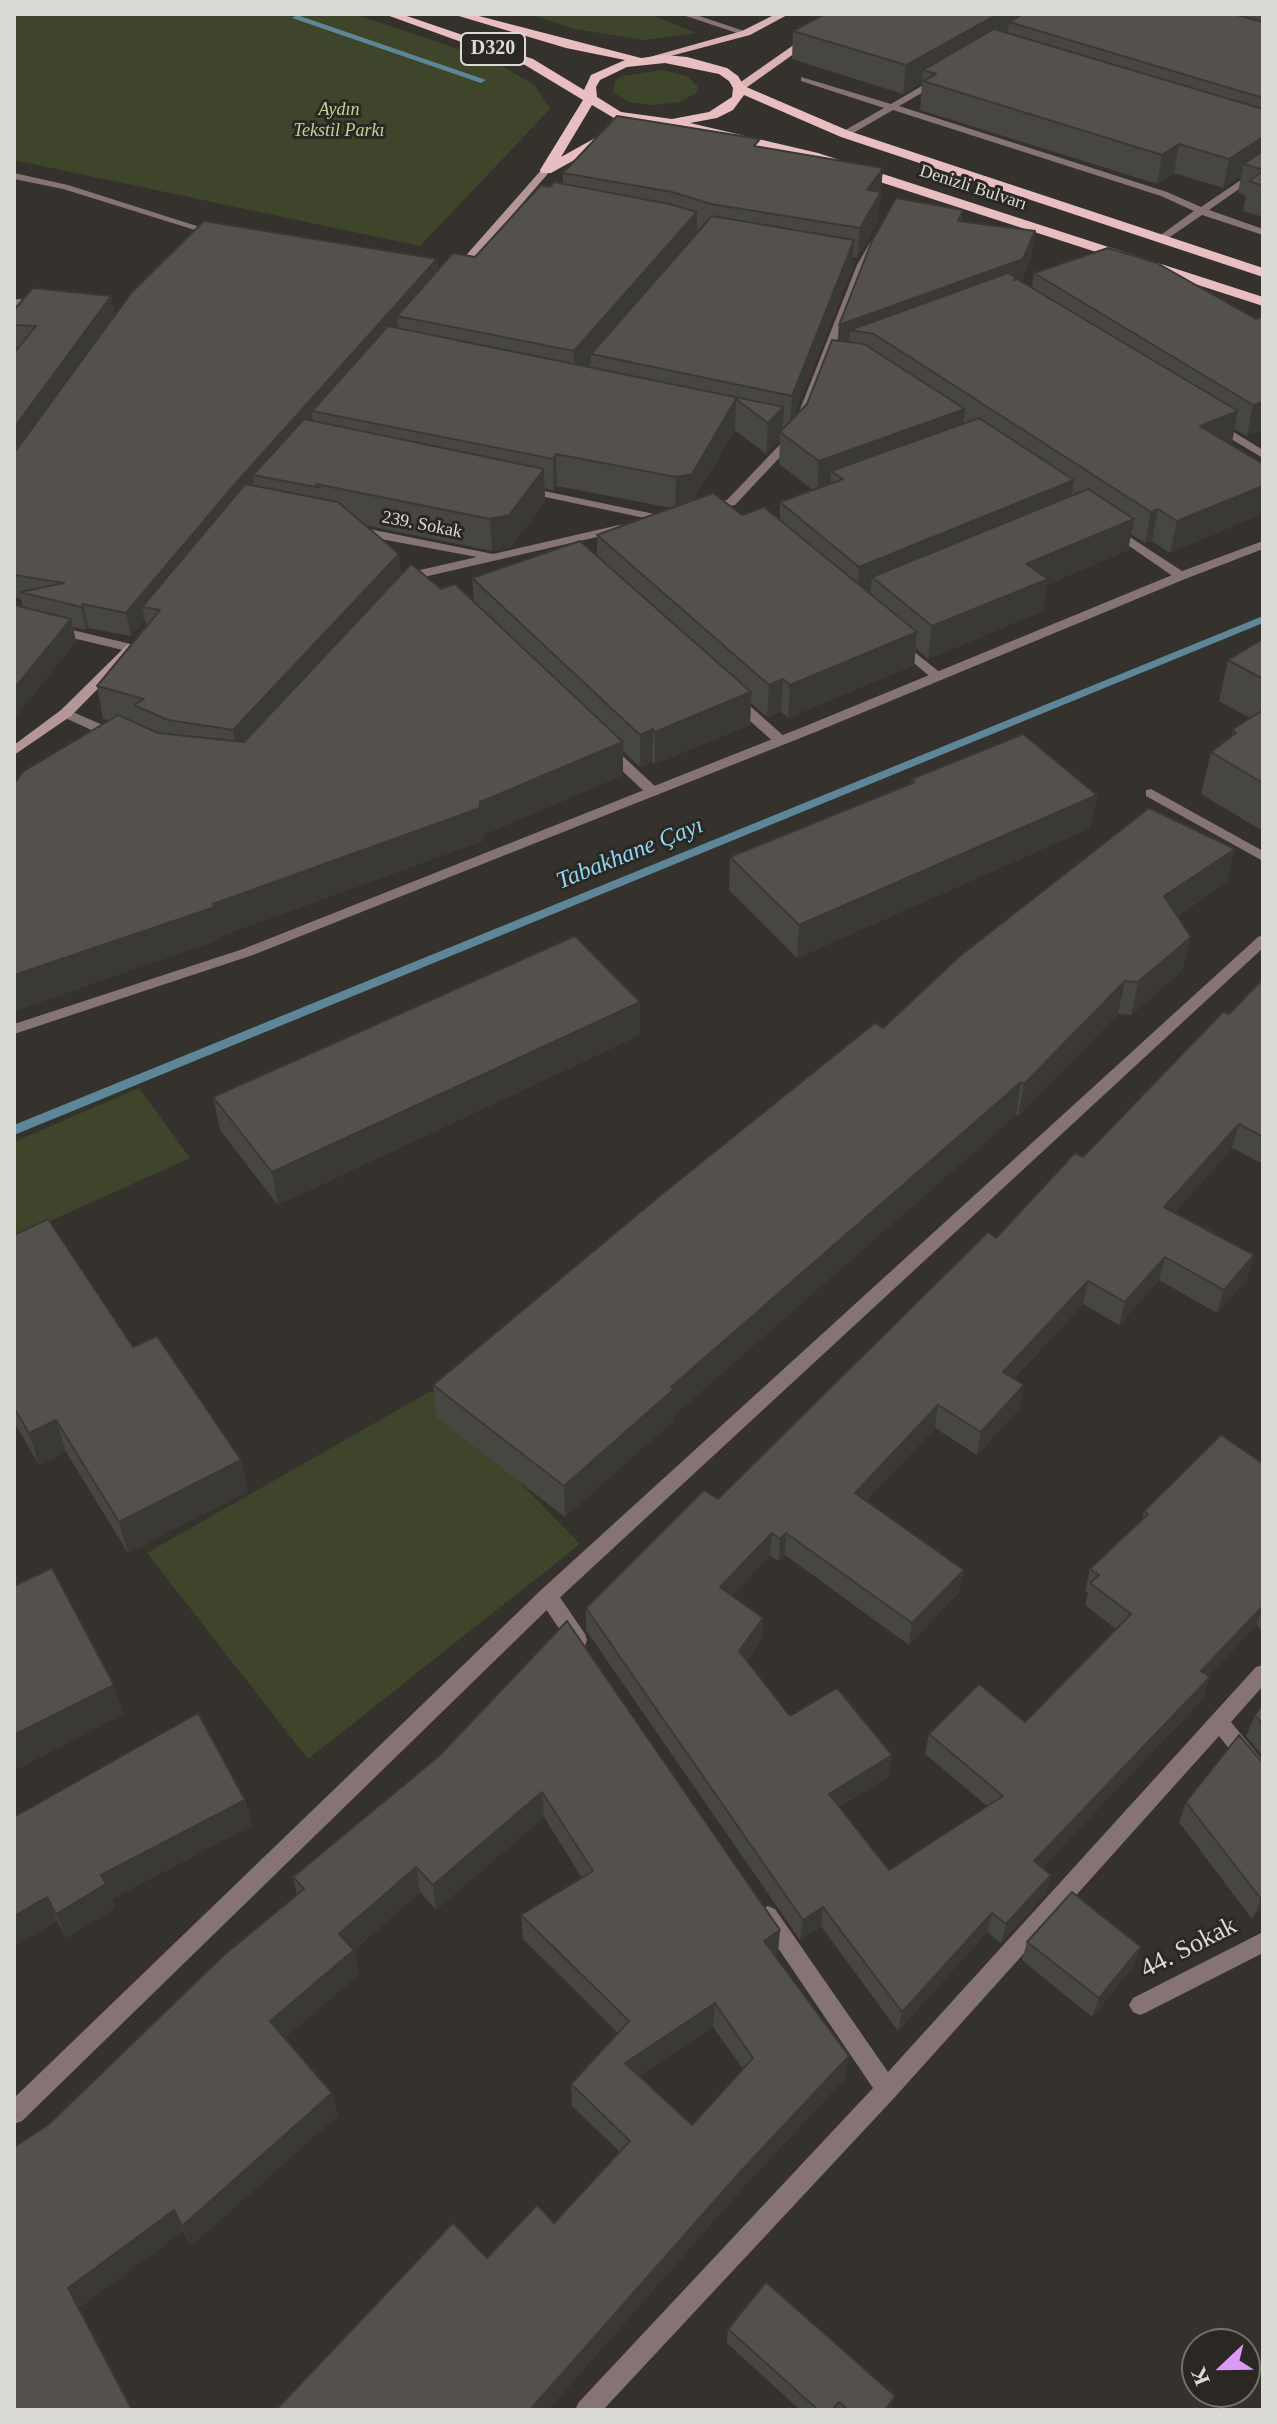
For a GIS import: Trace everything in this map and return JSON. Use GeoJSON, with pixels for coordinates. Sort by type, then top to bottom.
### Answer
{"type":"FeatureCollection","features":[{"type":"Feature","properties":{"kind":"highway","name":"D320"},"geometry":{"type":"LineString","coordinates":[[390,14],[529,62],[591,97]]}},
{"type":"Feature","properties":{"kind":"highway","name":"D320"},"geometry":{"type":"LineString","coordinates":[[458,14],[570,45],[644,60]]}},
{"type":"Feature","properties":{"kind":"highway"},"geometry":{"type":"LineString","coordinates":[[644,60],[607,70],[595,78],[590,87],[591,97],[600,107],[618,115],[668,122]]}},
{"type":"Feature","properties":{"kind":"highway","name":"Denizli Bulvarı"},"geometry":{"type":"LineString","coordinates":[[644,60],[676,60],[707,65],[734,79],[739,88],[845,134],[1263,273]]}},
{"type":"Feature","properties":{"kind":"highway"},"geometry":{"type":"LineString","coordinates":[[546,170],[610,135],[692,120],[729,107],[738,98],[739,88]]}},
{"type":"Feature","properties":{"kind":"highway"},"geometry":{"type":"LineString","coordinates":[[546,170],[591,97]]}},
{"type":"Feature","properties":{"kind":"highway","name":"Denizli Bulvarı"},"geometry":{"type":"LineString","coordinates":[[668,122],[813,156],[1096,252],[1263,302]]}},
{"type":"Feature","properties":{"kind":"main road"},"geometry":{"type":"LineString","coordinates":[[644,60],[746,33],[784,14]]}},
{"type":"Feature","properties":{"kind":"main road"},"geometry":{"type":"LineString","coordinates":[[739,88],[845,14]]}},
{"type":"Feature","properties":{"kind":"main road"},"geometry":{"type":"LineString","coordinates":[[452,278],[546,170]]}},
{"type":"Feature","properties":{"kind":"main road"},"geometry":{"type":"LineString","coordinates":[[14,751],[66,713],[140,637]]}},
{"type":"Feature","properties":{"kind":"street"},"geometry":{"type":"LineString","coordinates":[[684,14],[746,33]]}},
{"type":"Feature","properties":{"kind":"street"},"geometry":{"type":"LineString","coordinates":[[845,134],[952,72]]}},
{"type":"Feature","properties":{"kind":"street"},"geometry":{"type":"LineString","coordinates":[[804,79],[1164,194],[1204,212],[1263,232]]}},
{"type":"Feature","properties":{"kind":"street"},"geometry":{"type":"LineString","coordinates":[[1161,239],[1204,212],[1263,168]]}},
{"type":"Feature","properties":{"kind":"street"},"geometry":{"type":"LineString","coordinates":[[14,176],[65,187],[198,228],[214,230]]}},
{"type":"Feature","properties":{"kind":"street"},"geometry":{"type":"LineString","coordinates":[[900,199],[907,186]]}},
{"type":"Feature","properties":{"kind":"street"},"geometry":{"type":"LineString","coordinates":[[520,199],[535,202]]}},
{"type":"Feature","properties":{"kind":"street"},"geometry":{"type":"LineString","coordinates":[[691,513],[731,503],[796,434],[862,265],[884,225]]}},
{"type":"Feature","properties":{"kind":"street"},"geometry":{"type":"LineString","coordinates":[[186,241],[198,228]]}},
{"type":"Feature","properties":{"kind":"street"},"geometry":{"type":"LineString","coordinates":[[846,262],[862,265]]}},
{"type":"Feature","properties":{"kind":"street"},"geometry":{"type":"LineString","coordinates":[[14,302],[58,303]]}},
{"type":"Feature","properties":{"kind":"street"},"geometry":{"type":"LineString","coordinates":[[822,363],[836,362]]}},
{"type":"Feature","properties":{"kind":"street"},"geometry":{"type":"LineString","coordinates":[[1209,421],[1263,455]]}},
{"type":"Feature","properties":{"kind":"street"},"geometry":{"type":"LineString","coordinates":[[780,431],[796,434]]}},
{"type":"Feature","properties":{"kind":"street"},"geometry":{"type":"LineString","coordinates":[[508,487],[664,519]]}},
{"type":"Feature","properties":{"kind":"street"},"geometry":{"type":"LineString","coordinates":[[731,503],[743,513]]}},
{"type":"Feature","properties":{"kind":"street"},"geometry":{"type":"LineString","coordinates":[[403,596],[424,573],[678,516]]}},
{"type":"Feature","properties":{"kind":"street"},"geometry":{"type":"LineString","coordinates":[[1097,520],[1181,576]]}},
{"type":"Feature","properties":{"kind":"street","name":"239. Sokak"},"geometry":{"type":"LineString","coordinates":[[340,527],[496,557]]}},
{"type":"Feature","properties":{"kind":"street"},"geometry":{"type":"LineString","coordinates":[[559,543],[571,553]]}},
{"type":"Feature","properties":{"kind":"street"},"geometry":{"type":"LineString","coordinates":[[14,1029],[248,952],[781,741],[1263,545]]}},
{"type":"Feature","properties":{"kind":"street"},"geometry":{"type":"LineString","coordinates":[[424,573],[436,584]]}},
{"type":"Feature","properties":{"kind":"street"},"geometry":{"type":"LineString","coordinates":[[14,620],[131,648]]}},
{"type":"Feature","properties":{"kind":"street"},"geometry":{"type":"LineString","coordinates":[[891,637],[938,677]]}},
{"type":"Feature","properties":{"kind":"street"},"geometry":{"type":"LineString","coordinates":[[722,689],[781,741]]}},
{"type":"Feature","properties":{"kind":"street"},"geometry":{"type":"LineString","coordinates":[[66,713],[131,743]]}},
{"type":"Feature","properties":{"kind":"street"},"geometry":{"type":"LineString","coordinates":[[595,737],[653,792]]}},
{"type":"Feature","properties":{"kind":"street"},"geometry":{"type":"LineString","coordinates":[[1151,793],[1263,857]]}},
{"type":"Feature","properties":{"kind":"street"},"geometry":{"type":"LineString","coordinates":[[14,2113],[548,1596],[1263,940]]}},
{"type":"Feature","properties":{"kind":"street"},"geometry":{"type":"LineString","coordinates":[[548,1596],[592,1661]]}},
{"type":"Feature","properties":{"kind":"street"},"geometry":{"type":"LineString","coordinates":[[587,2410],[887,2089],[1263,1673]]}},
{"type":"Feature","properties":{"kind":"street"},"geometry":{"type":"LineString","coordinates":[[1219,1722],[1263,1776]]}},
{"type":"Feature","properties":{"kind":"street"},"geometry":{"type":"LineString","coordinates":[[753,1894],[887,2089]]}},
{"type":"Feature","properties":{"kind":"street","name":"44. Sokak"},"geometry":{"type":"LineString","coordinates":[[1140,2005],[1263,1942]]}},
{"type":"Feature","properties":{"kind":"green space","name":"Aydın Tekstil Parkı"},"geometry":{"type":"Polygon","coordinates":[[[14,14],[354,14],[491,60],[535,85],[550,109],[420,246],[14,160],[14,14]]]}},
{"type":"Feature","properties":{"kind":"green space"},"geometry":{"type":"Polygon","coordinates":[[[530,14],[649,14],[696,33],[644,40],[575,29],[530,14]]]}},
{"type":"Feature","properties":{"kind":"green space"},"geometry":{"type":"Polygon","coordinates":[[[662,70],[687,76],[698,87],[696,93],[680,102],[654,105],[629,102],[613,92],[615,81],[622,76],[662,70]]]}},
{"type":"Feature","properties":{"kind":"green space"},"geometry":{"type":"Polygon","coordinates":[[[139,1088],[190,1158],[14,1237],[14,1142],[139,1088]]]}},
{"type":"Feature","properties":{"kind":"green space"},"geometry":{"type":"Polygon","coordinates":[[[431,1391],[580,1544],[308,1759],[147,1553],[431,1391]]]}},
{"type":"Feature","properties":{"kind":"water"},"geometry":{"type":"Polygon","coordinates":[[[297,15],[486,80],[481,83],[292,18],[297,15]]]}},
{"type":"Feature","properties":{"kind":"building"},"geometry":{"type":"Polygon","coordinates":[[[825,14],[998,14],[906,65],[793,31],[825,14]]]}},
{"type":"Feature","properties":{"kind":"building"},"geometry":{"type":"Polygon","coordinates":[[[1023,14],[1233,14],[1263,22],[1263,98],[1009,22],[1023,14]]]}},
{"type":"Feature","properties":{"kind":"building"},"geometry":{"type":"Polygon","coordinates":[[[994,29],[1263,109],[1263,137],[1229,159],[1179,144],[1162,155],[923,81],[936,74],[923,70],[994,29]]]}},
{"type":"Feature","properties":{"kind":"building"},"geometry":{"type":"Polygon","coordinates":[[[617,116],[760,139],[754,146],[883,168],[867,190],[881,192],[860,228],[711,204],[672,192],[563,173],[617,116]]]}},
{"type":"Feature","properties":{"kind":"building"},"geometry":{"type":"Polygon","coordinates":[[[1263,151],[1263,170],[1244,164],[1263,151]]]}},
{"type":"Feature","properties":{"kind":"building"},"geometry":{"type":"Polygon","coordinates":[[[1263,171],[1263,186],[1249,181],[1263,171]]]}},
{"type":"Feature","properties":{"kind":"building"},"geometry":{"type":"Polygon","coordinates":[[[554,182],[697,212],[574,351],[397,316],[453,253],[475,257],[541,185],[550,187],[554,182]]]}},
{"type":"Feature","properties":{"kind":"building"},"geometry":{"type":"Polygon","coordinates":[[[896,198],[963,210],[958,221],[1035,231],[1023,259],[839,325],[872,241],[896,198]]]}},
{"type":"Feature","properties":{"kind":"building"},"geometry":{"type":"Polygon","coordinates":[[[712,216],[854,240],[792,396],[591,354],[712,216]]]}},
{"type":"Feature","properties":{"kind":"building"},"geometry":{"type":"Polygon","coordinates":[[[204,221],[437,259],[235,484],[126,613],[83,604],[81,607],[20,592],[64,583],[14,575],[14,453],[132,292],[204,221]]]}},
{"type":"Feature","properties":{"kind":"building"},"geometry":{"type":"Polygon","coordinates":[[[1108,248],[1157,263],[1256,319],[1263,316],[1263,402],[1253,405],[1034,273],[1108,248]]]}},
{"type":"Feature","properties":{"kind":"building"},"geometry":{"type":"Polygon","coordinates":[[[1008,273],[1015,277],[1014,280],[1238,411],[1200,426],[1263,464],[1263,486],[1177,521],[1158,509],[1151,512],[874,334],[850,330],[1008,273]]]}},
{"type":"Feature","properties":{"kind":"building"},"geometry":{"type":"Polygon","coordinates":[[[33,288],[111,296],[14,428],[14,353],[36,326],[14,325],[14,310],[33,288]]]}},
{"type":"Feature","properties":{"kind":"building"},"geometry":{"type":"Polygon","coordinates":[[[388,326],[784,407],[768,423],[736,399],[692,474],[676,477],[556,454],[553,459],[312,411],[388,326]]]}},
{"type":"Feature","properties":{"kind":"building"},"geometry":{"type":"Polygon","coordinates":[[[832,340],[864,344],[965,409],[819,461],[780,432],[807,404],[832,340]]]}},
{"type":"Feature","properties":{"kind":"building"},"geometry":{"type":"Polygon","coordinates":[[[979,418],[1074,480],[859,567],[780,502],[843,479],[831,471],[979,418]]]}},
{"type":"Feature","properties":{"kind":"building"},"geometry":{"type":"Polygon","coordinates":[[[304,419],[544,469],[509,515],[490,519],[316,484],[321,488],[253,475],[304,419]]]}},
{"type":"Feature","properties":{"kind":"building"},"geometry":{"type":"Polygon","coordinates":[[[245,484],[338,502],[399,554],[233,730],[168,720],[134,705],[144,699],[97,686],[160,610],[142,607],[245,484]]]}},
{"type":"Feature","properties":{"kind":"building"},"geometry":{"type":"Polygon","coordinates":[[[1088,489],[1134,519],[1026,564],[1048,579],[932,626],[872,577],[1088,489]]]}},
{"type":"Feature","properties":{"kind":"building"},"geometry":{"type":"Polygon","coordinates":[[[713,493],[742,515],[764,507],[917,632],[790,685],[783,679],[769,685],[597,535],[713,493]]]}},
{"type":"Feature","properties":{"kind":"building"},"geometry":{"type":"Polygon","coordinates":[[[580,541],[751,692],[655,732],[653,729],[640,735],[472,578],[580,541]]]}},
{"type":"Feature","properties":{"kind":"building"},"geometry":{"type":"Polygon","coordinates":[[[411,564],[441,589],[455,584],[623,742],[480,802],[480,808],[213,904],[215,907],[14,975],[14,784],[24,771],[118,715],[158,733],[244,742],[411,564]]]}},
{"type":"Feature","properties":{"kind":"building"},"geometry":{"type":"Polygon","coordinates":[[[14,605],[71,619],[14,689],[14,605]]]}},
{"type":"Feature","properties":{"kind":"building"},"geometry":{"type":"Polygon","coordinates":[[[1263,639],[1263,679],[1228,660],[1263,639]]]}},
{"type":"Feature","properties":{"kind":"building"},"geometry":{"type":"Polygon","coordinates":[[[1263,710],[1263,783],[1211,752],[1236,733],[1233,729],[1263,710]]]}},
{"type":"Feature","properties":{"kind":"building"},"geometry":{"type":"Polygon","coordinates":[[[1023,734],[1097,795],[799,925],[730,857],[915,782],[912,779],[1023,734]]]}},
{"type":"Feature","properties":{"kind":"building"},"geometry":{"type":"Polygon","coordinates":[[[1149,808],[1235,849],[1164,896],[1191,937],[1138,982],[1125,981],[1024,1084],[1021,1082],[671,1387],[674,1389],[564,1486],[433,1385],[662,1194],[875,1023],[883,1028],[960,956],[1149,808]]]}},
{"type":"Feature","properties":{"kind":"building"},"geometry":{"type":"Polygon","coordinates":[[[575,936],[640,1002],[272,1172],[213,1097],[575,936]]]}},
{"type":"Feature","properties":{"kind":"building"},"geometry":{"type":"Polygon","coordinates":[[[1263,979],[1263,1137],[1239,1124],[1164,1207],[1254,1255],[1224,1290],[1165,1257],[1125,1302],[1088,1281],[1003,1372],[1024,1385],[981,1432],[938,1405],[855,1493],[964,1570],[912,1623],[786,1533],[780,1539],[772,1533],[720,1587],[763,1618],[739,1651],[790,1716],[837,1688],[892,1755],[829,1794],[889,1870],[1003,1796],[929,1734],[979,1684],[1025,1722],[1131,1614],[1090,1583],[1099,1575],[1090,1569],[1148,1514],[1144,1511],[1221,1435],[1261,1462],[1263,1460],[1263,1606],[1201,1671],[1210,1677],[1034,1861],[1051,1875],[1006,1924],[992,1913],[902,2012],[823,1907],[803,1920],[586,1608],[704,1490],[718,1499],[988,1232],[996,1238],[1075,1153],[1083,1157],[1223,1012],[1229,1014],[1263,979]]]}},
{"type":"Feature","properties":{"kind":"building"},"geometry":{"type":"Polygon","coordinates":[[[48,1219],[133,1347],[157,1336],[241,1460],[119,1522],[56,1420],[29,1433],[14,1408],[14,1235],[48,1219]]]}},
{"type":"Feature","properties":{"kind":"building"},"geometry":{"type":"Polygon","coordinates":[[[52,1568],[114,1685],[14,1735],[14,1586],[52,1568]]]}},
{"type":"Feature","properties":{"kind":"building"},"geometry":{"type":"Polygon","coordinates":[[[567,1621],[780,1930],[764,1941],[849,2056],[741,2171],[530,2410],[276,2410],[453,2223],[487,2258],[537,2205],[554,2223],[630,2141],[571,2084],[629,2021],[521,1915],[593,1871],[542,1792],[433,1885],[416,1867],[339,1934],[354,1950],[270,2021],[332,2093],[182,2226],[174,2210],[68,2288],[132,2410],[14,2410],[14,2147],[48,2125],[224,1955],[304,1889],[293,1877],[439,1756],[567,1621]],[[715,2003],[625,2063],[692,2125],[753,2058],[715,2003]]]}},
{"type":"Feature","properties":{"kind":"building"},"geometry":{"type":"Polygon","coordinates":[[[1263,1704],[1263,1725],[1255,1715],[1263,1704]]]}},
{"type":"Feature","properties":{"kind":"building"},"geometry":{"type":"Polygon","coordinates":[[[198,1713],[245,1800],[101,1875],[106,1884],[56,1914],[47,1897],[14,1916],[14,1817],[198,1713]]]}},
{"type":"Feature","properties":{"kind":"building"},"geometry":{"type":"Polygon","coordinates":[[[1239,1735],[1263,1763],[1261,1899],[1186,1802],[1239,1735]]]}},
{"type":"Feature","properties":{"kind":"building"},"geometry":{"type":"Polygon","coordinates":[[[1072,1892],[1141,1947],[1099,1998],[1027,1942],[1072,1892]]]}},
{"type":"Feature","properties":{"kind":"building"},"geometry":{"type":"Polygon","coordinates":[[[766,2282],[895,2396],[885,2410],[848,2410],[839,2402],[832,2410],[818,2410],[728,2329],[766,2282]]]}},
{"type":"Feature","properties":{"kind":"waterway","name":"Tabakhane Çayı"},"geometry":{"type":"LineString","coordinates":[[14,1130],[1263,619]]}}]}
